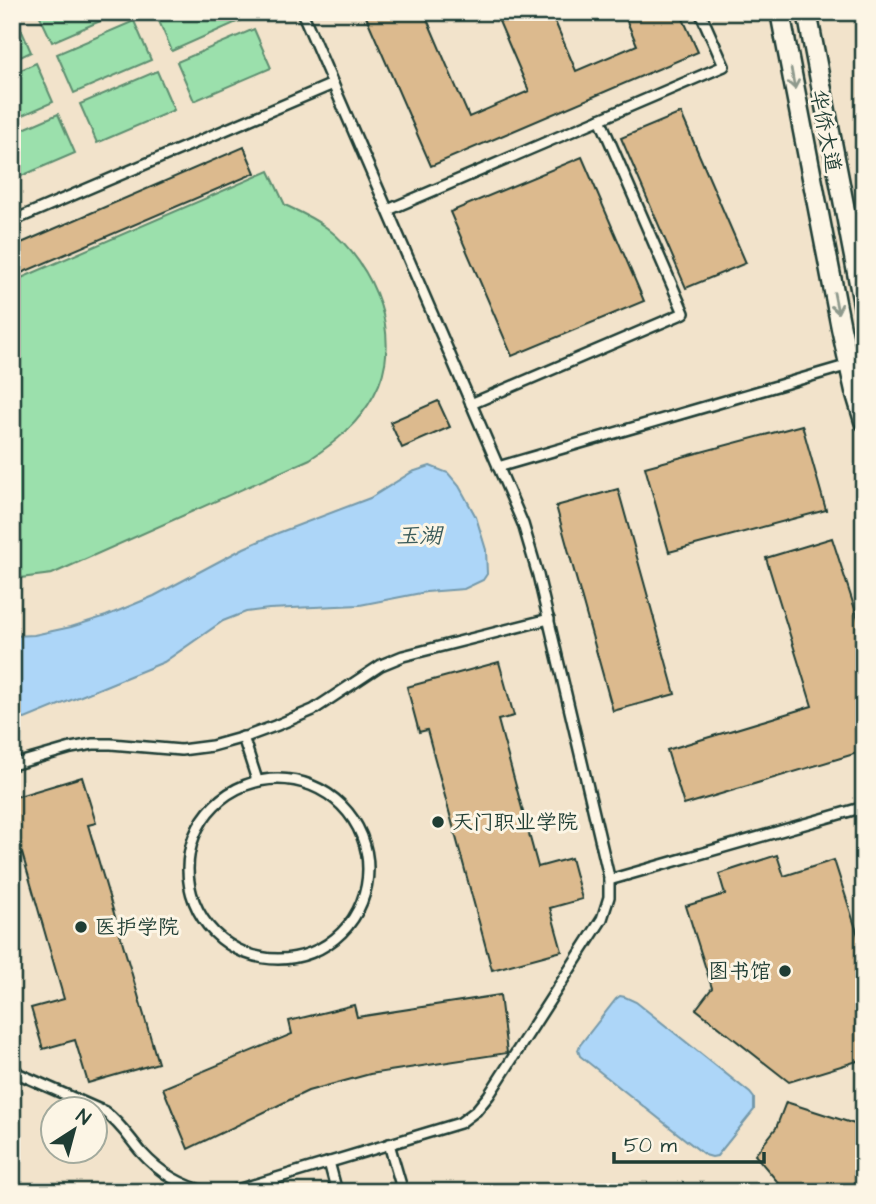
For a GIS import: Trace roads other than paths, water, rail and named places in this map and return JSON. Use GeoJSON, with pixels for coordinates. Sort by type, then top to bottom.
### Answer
{"type":"FeatureCollection","features":[{"type":"Feature","properties":{"kind":"street","name":"华侨大道"},"geometry":{"type":"LineString","coordinates":[[780,12],[849,365],[864,421]]}},
{"type":"Feature","properties":{"kind":"street","name":"华侨大道"},"geometry":{"type":"LineString","coordinates":[[807,12],[864,309]]}},
{"type":"Feature","properties":{"kind":"lane"},"geometry":{"type":"LineString","coordinates":[[230,1192],[460,1123],[476,1111],[602,919],[609,897],[609,880],[538,575],[523,524],[302,12]]}},
{"type":"Feature","properties":{"kind":"lane"},"geometry":{"type":"LineString","coordinates":[[388,210],[724,66],[700,12]]}},
{"type":"Feature","properties":{"kind":"lane"},"geometry":{"type":"LineString","coordinates":[[12,221],[333,84]]}},
{"type":"Feature","properties":{"kind":"lane"},"geometry":{"type":"LineString","coordinates":[[471,404],[684,313],[600,119]]}},
{"type":"Feature","properties":{"kind":"lane"},"geometry":{"type":"LineString","coordinates":[[498,467],[849,365]]}},
{"type":"Feature","properties":{"kind":"lane"},"geometry":{"type":"LineString","coordinates":[[12,765],[93,744],[181,750],[212,746],[275,726],[313,710],[382,665],[403,656],[548,619]]}},
{"type":"Feature","properties":{"kind":"lane"},"geometry":{"type":"LineString","coordinates":[[243,737],[257,780]]}},
{"type":"Feature","properties":{"kind":"lane"},"geometry":{"type":"LineString","coordinates":[[287,778],[316,786],[340,803],[359,827],[368,855],[368,885],[358,913],[340,936],[314,952],[285,959],[255,957],[246,953],[228,944],[205,924],[191,897],[187,867],[192,838],[207,811],[229,791],[257,780],[287,778]]}},
{"type":"Feature","properties":{"kind":"lane"},"geometry":{"type":"LineString","coordinates":[[609,880],[864,807]]}},
{"type":"Feature","properties":{"kind":"lane"},"geometry":{"type":"LineString","coordinates":[[12,1065],[19,1073],[105,1112],[117,1122],[155,1167],[172,1178],[208,1192]]}},
{"type":"Feature","properties":{"kind":"lane"},"geometry":{"type":"LineString","coordinates":[[389,1144],[403,1192]]}},
{"type":"Feature","properties":{"kind":"lane"},"geometry":{"type":"LineString","coordinates":[[329,1162],[337,1192]]}},
{"type":"Feature","properties":{"kind":"water","name":"玉湖"},"geometry":{"type":"Polygon","coordinates":[[[430,466],[448,473],[459,486],[476,517],[486,550],[487,574],[483,580],[464,589],[426,592],[360,605],[246,612],[223,621],[164,662],[25,719],[12,716],[12,636],[34,635],[106,616],[154,596],[244,548],[370,498],[412,472],[430,466]]]}},
{"type":"Feature","properties":{"kind":"water"},"geometry":{"type":"Polygon","coordinates":[[[620,996],[636,1002],[754,1098],[754,1110],[717,1156],[705,1155],[580,1056],[580,1045],[620,996]]]}},
{"type":"Feature","properties":{"kind":"place","name":"天门职业学院"},"geometry":{"type":"Point","coordinates":[438,822]}},
{"type":"Feature","properties":{"kind":"place","name":"医护学院"},"geometry":{"type":"Point","coordinates":[81,927]}},
{"type":"Feature","properties":{"kind":"place","name":"图书馆"},"geometry":{"type":"Point","coordinates":[785,971]}}]}
